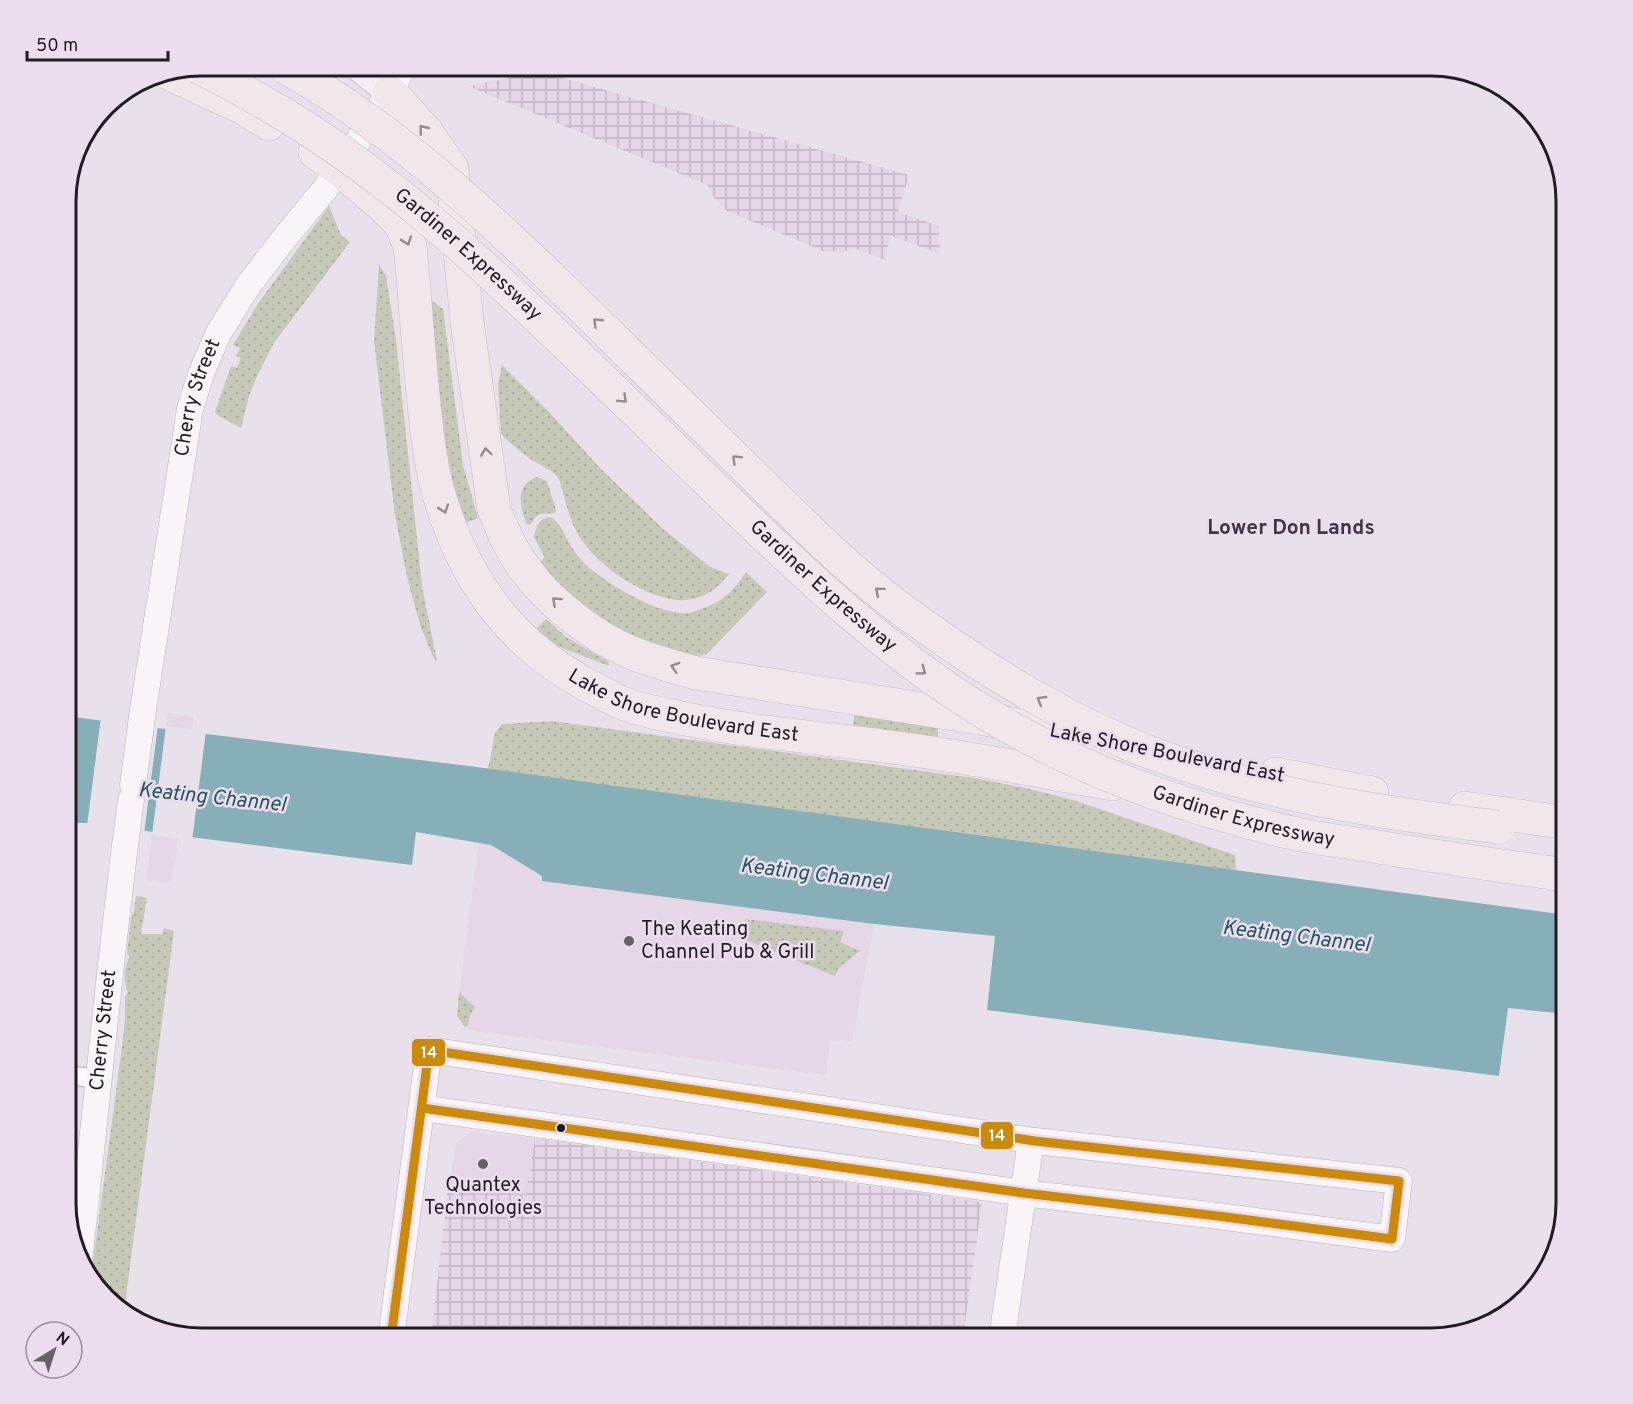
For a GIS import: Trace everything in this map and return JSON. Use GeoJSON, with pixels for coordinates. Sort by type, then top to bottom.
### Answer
{"type":"FeatureCollection","features":[{"type":"Feature","properties":{"kind":"highway","name":"Gardiner Expressway"},"geometry":{"type":"LineString","coordinates":[[215,76],[287,115],[338,149],[398,193],[452,238],[512,291],[795,565],[859,621],[918,668],[962,699],[1039,744],[1110,776],[1210,811],[1294,833],[1556,873]]}},
{"type":"Feature","properties":{"kind":"highway","name":"Gardiner Expressway"},"geometry":{"type":"LineString","coordinates":[[299,76],[370,122],[461,196],[569,295],[818,538],[896,605],[983,665],[1060,711],[1101,731],[1145,750],[1269,790],[1421,818],[1498,827],[1556,828]]}},
{"type":"Feature","properties":{"kind":"highway","name":"Lake Shore Boulevard East"},"geometry":{"type":"LineString","coordinates":[[180,79],[240,107],[304,145],[339,169],[400,223],[410,246],[430,452],[441,502],[464,561],[496,611],[515,633],[582,683],[624,704],[706,723],[901,748],[1128,786],[1237,822],[1556,873]]}},
{"type":"Feature","properties":{"kind":"highway","name":"Lake Shore Boulevard East"},"geometry":{"type":"LineString","coordinates":[[397,79],[425,130],[452,169],[467,327],[494,510],[504,536],[528,574],[576,619],[602,637],[629,652],[696,673],[991,720],[1399,799],[1556,821]]}},
{"type":"Feature","properties":{"kind":"highway"},"geometry":{"type":"LineString","coordinates":[[733,679],[826,739]]}},
{"type":"Feature","properties":{"kind":"street","name":"Cherry Street"},"geometry":{"type":"LineString","coordinates":[[82,1237],[121,876],[143,710],[190,409],[201,374],[218,334],[247,287],[326,189],[397,79]]}},
{"type":"Feature","properties":{"kind":"street"},"geometry":{"type":"LineString","coordinates":[[392,1328],[429,1050],[1035,1141],[1399,1181],[1392,1239],[1024,1192],[422,1108]]}},
{"type":"Feature","properties":{"kind":"street"},"geometry":{"type":"LineString","coordinates":[[77,1077],[100,1080]]}},
{"type":"Feature","properties":{"kind":"street"},"geometry":{"type":"LineString","coordinates":[[1004,1328],[1029,1154],[1035,1141]]}},
{"type":"Feature","properties":{"kind":"shaded area"},"geometry":{"type":"Polygon","coordinates":[[[520,76],[555,76],[909,175],[898,212],[939,226],[940,254],[891,236],[884,259],[855,249],[840,252],[823,251],[727,211],[715,199],[707,185],[468,86],[520,76]]]}},
{"type":"Feature","properties":{"kind":"shaded area"},"geometry":{"type":"Polygon","coordinates":[[[168,713],[194,717],[172,883],[146,880],[168,713]]]}},
{"type":"Feature","properties":{"kind":"shaded area"},"geometry":{"type":"Polygon","coordinates":[[[479,841],[491,845],[542,876],[543,881],[874,924],[852,1042],[830,1040],[826,1075],[475,1031],[465,1027],[457,1016],[457,1009],[479,841]]]}},
{"type":"Feature","properties":{"kind":"shaded area"},"geometry":{"type":"Polygon","coordinates":[[[470,1132],[535,1138],[526,1195],[448,1188],[457,1143],[470,1132]]]}},
{"type":"Feature","properties":{"kind":"shaded area"},"geometry":{"type":"Polygon","coordinates":[[[535,1138],[982,1202],[964,1328],[432,1328],[448,1188],[526,1194],[535,1138]]]}},
{"type":"Feature","properties":{"kind":"green space"},"geometry":{"type":"Polygon","coordinates":[[[329,206],[341,235],[350,242],[274,343],[249,396],[241,428],[215,412],[231,366],[237,368],[241,358],[236,356],[240,348],[233,345],[257,305],[329,206]]]}},
{"type":"Feature","properties":{"kind":"green space"},"geometry":{"type":"Polygon","coordinates":[[[379,264],[386,276],[396,340],[422,586],[437,661],[421,628],[407,577],[395,515],[374,341],[379,264]]]}},
{"type":"Feature","properties":{"kind":"green space"},"geometry":{"type":"Polygon","coordinates":[[[428,298],[443,309],[463,465],[478,518],[465,523],[446,456],[428,298]]]}},
{"type":"Feature","properties":{"kind":"green space"},"geometry":{"type":"Polygon","coordinates":[[[502,365],[600,468],[662,528],[710,567],[729,574],[722,582],[711,592],[697,598],[682,600],[666,598],[649,593],[632,584],[602,563],[590,551],[575,529],[560,481],[501,434],[498,384],[502,365]]]}},
{"type":"Feature","properties":{"kind":"green space"},"geometry":{"type":"Polygon","coordinates":[[[537,477],[547,481],[556,510],[555,513],[538,515],[531,524],[527,525],[522,511],[522,491],[525,485],[537,477]]]}},
{"type":"Feature","properties":{"kind":"green space"},"geometry":{"type":"Polygon","coordinates":[[[550,517],[560,525],[579,558],[594,572],[619,589],[648,604],[676,613],[693,612],[727,595],[746,572],[767,592],[707,654],[699,656],[684,653],[635,638],[589,612],[553,579],[540,562],[544,556],[534,537],[540,521],[550,517]]]}},
{"type":"Feature","properties":{"kind":"green space"},"geometry":{"type":"Polygon","coordinates":[[[546,619],[566,637],[609,662],[609,666],[552,644],[536,629],[546,619]]]}},
{"type":"Feature","properties":{"kind":"green space"},"geometry":{"type":"Polygon","coordinates":[[[855,710],[938,723],[938,737],[853,727],[855,710]]]}},
{"type":"Feature","properties":{"kind":"green space"},"geometry":{"type":"Polygon","coordinates":[[[552,721],[974,778],[1026,788],[1073,800],[1235,855],[1236,870],[488,769],[495,733],[502,724],[552,721]]]}},
{"type":"Feature","properties":{"kind":"green space"},"geometry":{"type":"Polygon","coordinates":[[[136,896],[147,898],[141,934],[162,934],[164,928],[174,931],[125,1301],[102,1279],[93,1264],[122,1047],[125,997],[128,992],[125,975],[130,957],[127,954],[131,917],[136,896]]]}},
{"type":"Feature","properties":{"kind":"green space"},"geometry":{"type":"Polygon","coordinates":[[[745,919],[844,931],[840,942],[860,951],[839,968],[835,976],[740,938],[745,919]]]}},
{"type":"Feature","properties":{"kind":"green space"},"geometry":{"type":"Polygon","coordinates":[[[459,992],[475,1007],[465,1027],[457,1016],[459,992]]]}},
{"type":"Feature","properties":{"kind":"water","name":"Keating Channel"},"geometry":{"type":"Polygon","coordinates":[[[77,717],[469,766],[1556,914],[1556,1013],[1508,1008],[1499,1076],[987,1010],[995,936],[874,924],[542,881],[542,876],[491,845],[416,832],[412,865],[77,823],[77,717]]]}},
{"type":"Feature","properties":{"kind":"pier"},"geometry":{"type":"Polygon","coordinates":[[[101,717],[158,725],[144,834],[87,826],[101,717]]]}},
{"type":"Feature","properties":{"kind":"pier"},"geometry":{"type":"Polygon","coordinates":[[[166,726],[206,731],[192,841],[152,835],[166,726]]]}},
{"type":"Feature","properties":{"kind":"transit line","name":"14"},"geometry":{"type":"LineString","coordinates":[[392,1328],[429,1050],[1035,1141],[1399,1181],[1392,1239],[1024,1193],[422,1108]]}},
{"type":"Feature","properties":{"kind":"place","name":"The Keating Channel Pub & Grill"},"geometry":{"type":"Point","coordinates":[629,941]}},
{"type":"Feature","properties":{"kind":"place","name":"Quantex Technologies"},"geometry":{"type":"Point","coordinates":[483,1164]}},
{"type":"Feature","properties":{"kind":"district","name":"Lower Don Lands"},"geometry":{"type":"Point","coordinates":[1291,528]}}]}
